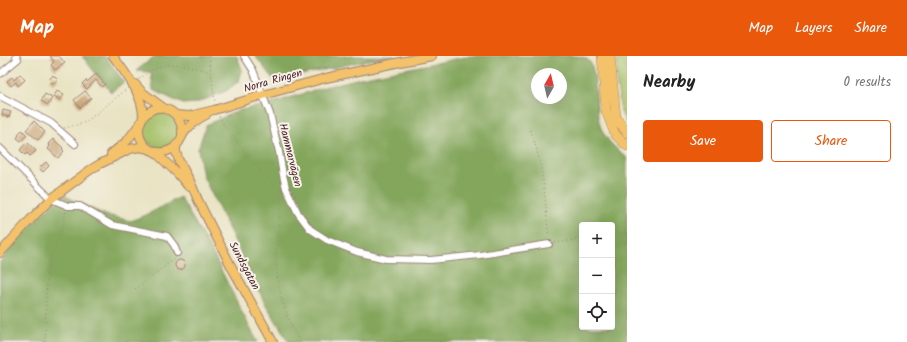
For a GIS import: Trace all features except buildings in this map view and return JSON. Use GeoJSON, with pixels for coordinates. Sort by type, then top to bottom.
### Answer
{"type":"FeatureCollection","features":[{"type":"Feature","properties":{"kind":"highway"},"geometry":{"type":"LineString","coordinates":[[608,57],[616,117],[627,133]]}},
{"type":"Feature","properties":{"kind":"highway"},"geometry":{"type":"LineString","coordinates":[[608,57],[606,111],[615,134],[627,146]]}},
{"type":"Feature","properties":{"kind":"main road"},"geometry":{"type":"LineString","coordinates":[[100,164],[130,149],[140,147],[164,152],[173,148],[182,135],[181,122],[176,115],[142,92],[113,56]]}},
{"type":"Feature","properties":{"kind":"main road","name":"Norra Ringen"},"geometry":{"type":"LineString","coordinates":[[176,115],[189,116],[326,78],[432,56]]}},
{"type":"Feature","properties":{"kind":"main road"},"geometry":{"type":"LineString","coordinates":[[127,75],[143,108],[143,117]]}},
{"type":"Feature","properties":{"kind":"main road"},"geometry":{"type":"LineString","coordinates":[[0,253],[31,219],[51,200],[100,164],[127,141],[143,117],[153,110],[165,109]]}},
{"type":"Feature","properties":{"kind":"main road","name":"Norra Ringen"},"geometry":{"type":"LineString","coordinates":[[182,135],[197,120],[216,109]]}},
{"type":"Feature","properties":{"kind":"main road"},"geometry":{"type":"LineString","coordinates":[[139,125],[140,139],[152,150]]}},
{"type":"Feature","properties":{"kind":"main road","name":"Sundsgatan"},"geometry":{"type":"LineString","coordinates":[[176,145],[176,152],[179,161],[198,200],[231,266],[273,342]]}},
{"type":"Feature","properties":{"kind":"main road","name":"Sundsgatan"},"geometry":{"type":"LineString","coordinates":[[152,150],[178,174],[198,200]]}},
{"type":"Feature","properties":{"kind":"street"},"geometry":{"type":"LineString","coordinates":[[0,74],[18,59],[16,56]]}},
{"type":"Feature","properties":{"kind":"street","name":"Hammarvägen"},"geometry":{"type":"LineString","coordinates":[[244,56],[253,70],[270,114],[286,188],[298,214],[310,229],[327,240],[357,252],[386,259],[431,260],[480,255],[549,244]]}},
{"type":"Feature","properties":{"kind":"street"},"geometry":{"type":"LineString","coordinates":[[0,96],[51,123],[75,144]]}},
{"type":"Feature","properties":{"kind":"street"},"geometry":{"type":"LineString","coordinates":[[0,148],[51,200],[68,206],[80,206],[112,225],[167,236],[174,245],[176,253]]}},
{"type":"Feature","properties":{"kind":"path"},"geometry":{"type":"LineString","coordinates":[[209,56],[216,109],[227,129],[260,170],[272,184],[281,189],[276,256],[278,286],[284,307],[300,342]]}},
{"type":"Feature","properties":{"kind":"path"},"geometry":{"type":"LineString","coordinates":[[138,80],[162,65],[172,64],[188,66],[210,72]]}},
{"type":"Feature","properties":{"kind":"path"},"geometry":{"type":"LineString","coordinates":[[60,131],[66,127],[86,122],[128,87]]}},
{"type":"Feature","properties":{"kind":"path"},"geometry":{"type":"LineString","coordinates":[[530,130],[534,140],[541,171],[549,244],[579,239]]}},
{"type":"Feature","properties":{"kind":"path"},"geometry":{"type":"LineString","coordinates":[[45,342],[46,295],[49,262],[63,227],[68,206]]}},
{"type":"Feature","properties":{"kind":"path"},"geometry":{"type":"LineString","coordinates":[[615,234],[627,232]]}},
{"type":"Feature","properties":{"kind":"path"},"geometry":{"type":"LineString","coordinates":[[135,288],[169,263],[175,257],[176,253]]}},
{"type":"Feature","properties":{"kind":"green space"},"geometry":{"type":"Polygon","coordinates":[[[82,56],[105,56],[124,82],[111,92],[82,56]]]}},
{"type":"Feature","properties":{"kind":"green space"},"geometry":{"type":"Polygon","coordinates":[[[155,56],[237,56],[242,70],[239,81],[226,91],[196,103],[183,104],[153,90],[151,72],[136,71],[155,56]]]}},
{"type":"Feature","properties":{"kind":"green space"},"geometry":{"type":"Polygon","coordinates":[[[255,56],[394,56],[368,60],[275,81],[255,56]]]}},
{"type":"Feature","properties":{"kind":"green space"},"geometry":{"type":"Polygon","coordinates":[[[470,56],[578,56],[587,59],[591,64],[595,80],[601,128],[609,141],[627,158],[627,342],[289,342],[265,303],[203,176],[198,149],[206,125],[237,111],[273,103],[360,78],[470,56]]]}},
{"type":"Feature","properties":{"kind":"green space"},"geometry":{"type":"Polygon","coordinates":[[[617,56],[627,56],[627,124],[621,112],[617,85],[617,56]]]}},
{"type":"Feature","properties":{"kind":"green space"},"geometry":{"type":"Polygon","coordinates":[[[165,112],[174,117],[178,123],[178,137],[174,143],[165,148],[157,148],[148,143],[144,137],[143,126],[148,117],[154,113],[165,112]]]}},
{"type":"Feature","properties":{"kind":"green space"},"geometry":{"type":"Polygon","coordinates":[[[64,195],[106,215],[131,221],[180,197],[212,252],[258,342],[0,342],[0,262],[41,215],[55,201],[64,195]]]}}]}
